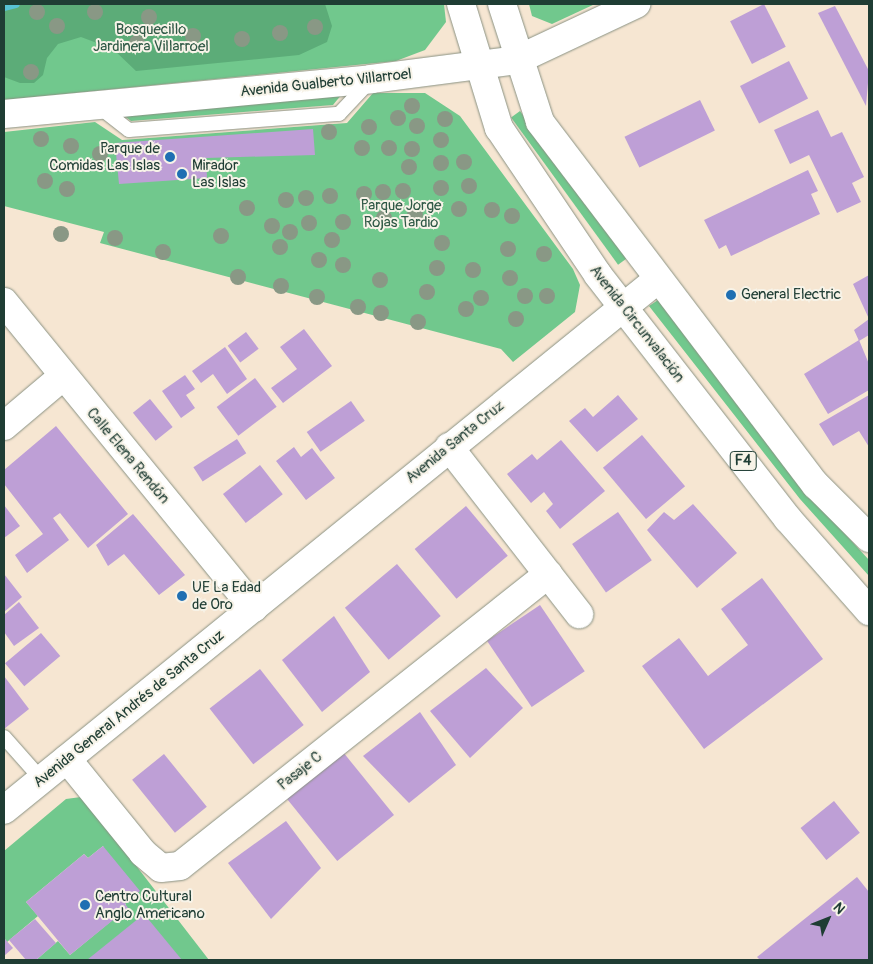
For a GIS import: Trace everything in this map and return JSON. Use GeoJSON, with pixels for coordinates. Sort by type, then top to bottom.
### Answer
{"type":"FeatureCollection","features":[{"type":"Feature","properties":{"kind":"main road","name":"Avenida Circunvalación"},"geometry":{"type":"LineString","coordinates":[[461,4],[477,65],[499,128],[622,306],[788,519],[869,611]]}},
{"type":"Feature","properties":{"kind":"main road"},"geometry":{"type":"LineString","coordinates":[[502,4],[517,60],[540,122],[816,485],[868,533]]}},
{"type":"Feature","properties":{"kind":"main road","name":"Avenida Gualberto Villarroel"},"geometry":{"type":"LineString","coordinates":[[4,114],[371,79],[517,60],[636,4]]}},
{"type":"Feature","properties":{"kind":"main road","name":"Avenida Santa Cruz"},"geometry":{"type":"LineString","coordinates":[[254,608],[622,306],[658,279]]}},
{"type":"Feature","properties":{"kind":"main road","name":"Calle Elena Rendón"},"geometry":{"type":"LineString","coordinates":[[4,302],[62,377],[254,608]]}},
{"type":"Feature","properties":{"kind":"main road"},"geometry":{"type":"LineString","coordinates":[[4,426],[62,377]]}},
{"type":"Feature","properties":{"kind":"main road"},"geometry":{"type":"LineString","coordinates":[[449,447],[578,614]]}},
{"type":"Feature","properties":{"kind":"main road","name":"Pasaje C"},"geometry":{"type":"LineString","coordinates":[[67,759],[143,853],[161,868],[180,866],[548,574]]}},
{"type":"Feature","properties":{"kind":"main road","name":"Avenida General Andrés de Santa Cruz"},"geometry":{"type":"LineString","coordinates":[[4,810],[254,608]]}},
{"type":"Feature","properties":{"kind":"lane"},"geometry":{"type":"LineString","coordinates":[[4,737],[42,780]]}},
{"type":"Feature","properties":{"kind":"green space"},"geometry":{"type":"Polygon","coordinates":[[[4,4],[444,4],[446,22],[425,50],[396,61],[4,100],[4,4]]]}},
{"type":"Feature","properties":{"kind":"green space","name":"Bosquecillo Jardinera Villarroel"},"geometry":{"type":"Polygon","coordinates":[[[4,4],[325,4],[332,26],[327,42],[299,55],[136,71],[113,49],[81,37],[58,44],[47,58],[43,75],[34,83],[20,83],[4,77],[4,4]]]}},
{"type":"Feature","properties":{"kind":"green space"},"geometry":{"type":"Polygon","coordinates":[[[529,4],[595,4],[552,24],[532,16],[529,4]]]}},
{"type":"Feature","properties":{"kind":"green space","name":"Parque Jorge Rojas Tardio"},"geometry":{"type":"Polygon","coordinates":[[[373,93],[425,93],[460,116],[573,269],[580,285],[575,312],[513,362],[501,349],[100,243],[104,232],[4,206],[4,132],[95,122],[122,140],[347,123],[373,93]]]}},
{"type":"Feature","properties":{"kind":"green space"},"geometry":{"type":"Polygon","coordinates":[[[342,94],[333,105],[131,121],[122,114],[342,94]]]}},
{"type":"Feature","properties":{"kind":"green space"},"geometry":{"type":"Polygon","coordinates":[[[520,111],[627,258],[618,265],[511,117],[520,111]]]}},
{"type":"Feature","properties":{"kind":"green space"},"geometry":{"type":"Polygon","coordinates":[[[658,300],[814,500],[869,560],[869,576],[800,499],[649,306],[658,300]]]}},
{"type":"Feature","properties":{"kind":"green space","name":"Centro Cultural Anglo Americano"},"geometry":{"type":"Polygon","coordinates":[[[81,797],[90,806],[209,960],[36,960],[58,941],[70,955],[127,908],[103,846],[88,858],[84,854],[26,902],[38,916],[7,942],[4,938],[4,851],[66,799],[81,797]]]}},
{"type":"Feature","properties":{"kind":"building"},"geometry":{"type":"Polygon","coordinates":[[[764,4],[786,47],[752,64],[730,21],[764,4]]]}},
{"type":"Feature","properties":{"kind":"building"},"geometry":{"type":"Polygon","coordinates":[[[835,6],[869,71],[866,106],[818,13],[835,6]]]}},
{"type":"Feature","properties":{"kind":"building"},"geometry":{"type":"Polygon","coordinates":[[[789,61],[808,98],[759,123],[740,86],[789,61]]]}},
{"type":"Feature","properties":{"kind":"building"},"geometry":{"type":"Polygon","coordinates":[[[700,100],[715,131],[639,167],[625,137],[700,100]]]}},
{"type":"Feature","properties":{"kind":"building"},"geometry":{"type":"Polygon","coordinates":[[[818,110],[831,137],[842,132],[864,177],[852,183],[861,202],[837,213],[809,155],[790,164],[774,130],[818,110]]]}},
{"type":"Feature","properties":{"kind":"building","name":"Parque de Comidas Las Islas"},"geometry":{"type":"Polygon","coordinates":[[[313,129],[315,155],[206,158],[207,178],[119,184],[115,143],[313,129]]]}},
{"type":"Feature","properties":{"kind":"building"},"geometry":{"type":"Polygon","coordinates":[[[808,170],[818,191],[811,194],[820,214],[731,256],[726,245],[719,249],[704,220],[808,170]]]}},
{"type":"Feature","properties":{"kind":"building"},"geometry":{"type":"Polygon","coordinates":[[[869,275],[869,319],[853,284],[869,275]]]}},
{"type":"Feature","properties":{"kind":"building"},"geometry":{"type":"Polygon","coordinates":[[[869,319],[869,335],[859,341],[854,330],[869,319]]]}},
{"type":"Feature","properties":{"kind":"building"},"geometry":{"type":"Polygon","coordinates":[[[304,329],[332,366],[283,403],[271,388],[297,369],[280,347],[304,329]]]}},
{"type":"Feature","properties":{"kind":"building"},"geometry":{"type":"Polygon","coordinates":[[[246,332],[259,349],[240,363],[228,346],[246,332]]]}},
{"type":"Feature","properties":{"kind":"building"},"geometry":{"type":"Polygon","coordinates":[[[859,340],[869,364],[869,390],[828,414],[804,374],[859,340]]]}},
{"type":"Feature","properties":{"kind":"building"},"geometry":{"type":"Polygon","coordinates":[[[225,347],[247,379],[227,394],[213,374],[201,383],[192,371],[225,347]]]}},
{"type":"Feature","properties":{"kind":"building"},"geometry":{"type":"Polygon","coordinates":[[[185,375],[195,389],[186,395],[195,408],[181,418],[162,391],[185,375]]]}},
{"type":"Feature","properties":{"kind":"building"},"geometry":{"type":"Polygon","coordinates":[[[255,378],[277,407],[238,436],[217,407],[255,378]]]}},
{"type":"Feature","properties":{"kind":"building"},"geometry":{"type":"Polygon","coordinates":[[[618,395],[638,419],[597,452],[569,421],[585,408],[593,417],[618,395]]]}},
{"type":"Feature","properties":{"kind":"building"},"geometry":{"type":"Polygon","coordinates":[[[869,395],[869,447],[859,431],[833,446],[819,424],[869,395]]]}},
{"type":"Feature","properties":{"kind":"building"},"geometry":{"type":"Polygon","coordinates":[[[150,399],[173,427],[156,441],[133,413],[150,399]]]}},
{"type":"Feature","properties":{"kind":"building"},"geometry":{"type":"Polygon","coordinates":[[[351,401],[365,421],[321,452],[307,432],[351,401]]]}},
{"type":"Feature","properties":{"kind":"building"},"geometry":{"type":"Polygon","coordinates":[[[56,426],[128,514],[88,548],[60,513],[53,518],[69,540],[27,573],[15,555],[43,534],[4,484],[4,470],[56,426]]]}},
{"type":"Feature","properties":{"kind":"building"},"geometry":{"type":"Polygon","coordinates":[[[642,435],[685,486],[646,519],[603,468],[642,435]]]}},
{"type":"Feature","properties":{"kind":"building"},"geometry":{"type":"Polygon","coordinates":[[[237,439],[246,453],[203,482],[193,467],[237,439]]]}},
{"type":"Feature","properties":{"kind":"building"},"geometry":{"type":"Polygon","coordinates":[[[561,440],[605,491],[560,529],[546,511],[553,504],[544,492],[531,503],[507,474],[532,454],[537,460],[561,440]]]}},
{"type":"Feature","properties":{"kind":"building"},"geometry":{"type":"Polygon","coordinates":[[[294,447],[301,457],[312,448],[335,478],[306,500],[276,461],[294,447]]]}},
{"type":"Feature","properties":{"kind":"building"},"geometry":{"type":"Polygon","coordinates":[[[260,465],[283,494],[246,523],[223,494],[260,465]]]}},
{"type":"Feature","properties":{"kind":"building"},"geometry":{"type":"Polygon","coordinates":[[[693,504],[737,553],[697,588],[647,530],[664,512],[674,520],[693,504]]]}},
{"type":"Feature","properties":{"kind":"building"},"geometry":{"type":"Polygon","coordinates":[[[4,505],[20,526],[4,538],[4,505]]]}},
{"type":"Feature","properties":{"kind":"building"},"geometry":{"type":"Polygon","coordinates":[[[466,506],[508,556],[456,599],[415,549],[466,506]]]}},
{"type":"Feature","properties":{"kind":"building"},"geometry":{"type":"Polygon","coordinates":[[[618,512],[652,560],[606,592],[572,544],[618,512]]]}},
{"type":"Feature","properties":{"kind":"building"},"geometry":{"type":"Polygon","coordinates":[[[133,514],[185,575],[159,595],[124,554],[108,566],[96,545],[133,514]]]}},
{"type":"Feature","properties":{"kind":"building"},"geometry":{"type":"Polygon","coordinates":[[[397,564],[441,616],[389,660],[345,608],[397,564]]]}},
{"type":"Feature","properties":{"kind":"building"},"geometry":{"type":"Polygon","coordinates":[[[4,574],[22,597],[4,612],[4,574]]]}},
{"type":"Feature","properties":{"kind":"building"},"geometry":{"type":"Polygon","coordinates":[[[762,578],[823,659],[704,749],[642,666],[679,638],[708,676],[748,645],[721,609],[762,578]]]}},
{"type":"Feature","properties":{"kind":"building"},"geometry":{"type":"Polygon","coordinates":[[[19,602],[39,628],[14,646],[4,632],[4,615],[19,602]]]}},
{"type":"Feature","properties":{"kind":"building"},"geometry":{"type":"Polygon","coordinates":[[[540,605],[585,671],[532,707],[487,641],[540,605]]]}},
{"type":"Feature","properties":{"kind":"building"},"geometry":{"type":"Polygon","coordinates":[[[334,616],[370,672],[322,712],[282,660],[334,616]]]}},
{"type":"Feature","properties":{"kind":"building"},"geometry":{"type":"Polygon","coordinates":[[[41,633],[60,656],[24,686],[5,663],[41,633]]]}},
{"type":"Feature","properties":{"kind":"building"},"geometry":{"type":"Polygon","coordinates":[[[486,668],[523,708],[470,758],[430,711],[486,668]]]}},
{"type":"Feature","properties":{"kind":"building"},"geometry":{"type":"Polygon","coordinates":[[[260,669],[304,725],[253,764],[210,708],[260,669]]]}},
{"type":"Feature","properties":{"kind":"building"},"geometry":{"type":"Polygon","coordinates":[[[4,676],[29,709],[4,729],[4,676]]]}},
{"type":"Feature","properties":{"kind":"building"},"geometry":{"type":"Polygon","coordinates":[[[420,712],[456,765],[409,803],[363,756],[420,712]]]}},
{"type":"Feature","properties":{"kind":"building"},"geometry":{"type":"Polygon","coordinates":[[[343,752],[394,815],[337,861],[286,798],[343,752]]]}},
{"type":"Feature","properties":{"kind":"building"},"geometry":{"type":"Polygon","coordinates":[[[164,754],[207,807],[175,833],[132,780],[164,754]]]}},
{"type":"Feature","properties":{"kind":"building"},"geometry":{"type":"Polygon","coordinates":[[[834,801],[860,833],[826,860],[801,828],[834,801]]]}},
{"type":"Feature","properties":{"kind":"building"},"geometry":{"type":"Polygon","coordinates":[[[286,821],[321,868],[271,919],[228,863],[286,821]]]}},
{"type":"Feature","properties":{"kind":"building"},"geometry":{"type":"Polygon","coordinates":[[[103,846],[140,891],[125,904],[128,908],[70,955],[26,902],[84,854],[88,858],[103,846]]]}},
{"type":"Feature","properties":{"kind":"building"},"geometry":{"type":"Polygon","coordinates":[[[857,877],[869,892],[869,960],[760,960],[757,957],[857,877]]]}},
{"type":"Feature","properties":{"kind":"building"},"geometry":{"type":"Polygon","coordinates":[[[144,914],[182,960],[87,960],[144,914]]]}},
{"type":"Feature","properties":{"kind":"building"},"geometry":{"type":"Polygon","coordinates":[[[35,919],[56,943],[36,960],[26,960],[9,940],[35,919]]]}},
{"type":"Feature","properties":{"kind":"building"},"geometry":{"type":"Polygon","coordinates":[[[4,938],[13,948],[4,956],[4,938]]]}},
{"type":"Feature","properties":{"kind":"waterway"},"geometry":{"type":"LineString","coordinates":[[4,7],[16,4]]}},
{"type":"Feature","properties":{"kind":"place","name":"Parque de Comidas Las Islas"},"geometry":{"type":"Point","coordinates":[170,157]}},
{"type":"Feature","properties":{"kind":"place","name":"Mirador Las Islas"},"geometry":{"type":"Point","coordinates":[182,174]}},
{"type":"Feature","properties":{"kind":"place","name":"General Electric"},"geometry":{"type":"Point","coordinates":[731,295]}},
{"type":"Feature","properties":{"kind":"place","name":"UE La Edad de Oro"},"geometry":{"type":"Point","coordinates":[182,596]}},
{"type":"Feature","properties":{"kind":"place","name":"Centro Cultural Anglo Americano"},"geometry":{"type":"Point","coordinates":[85,905]}}]}
